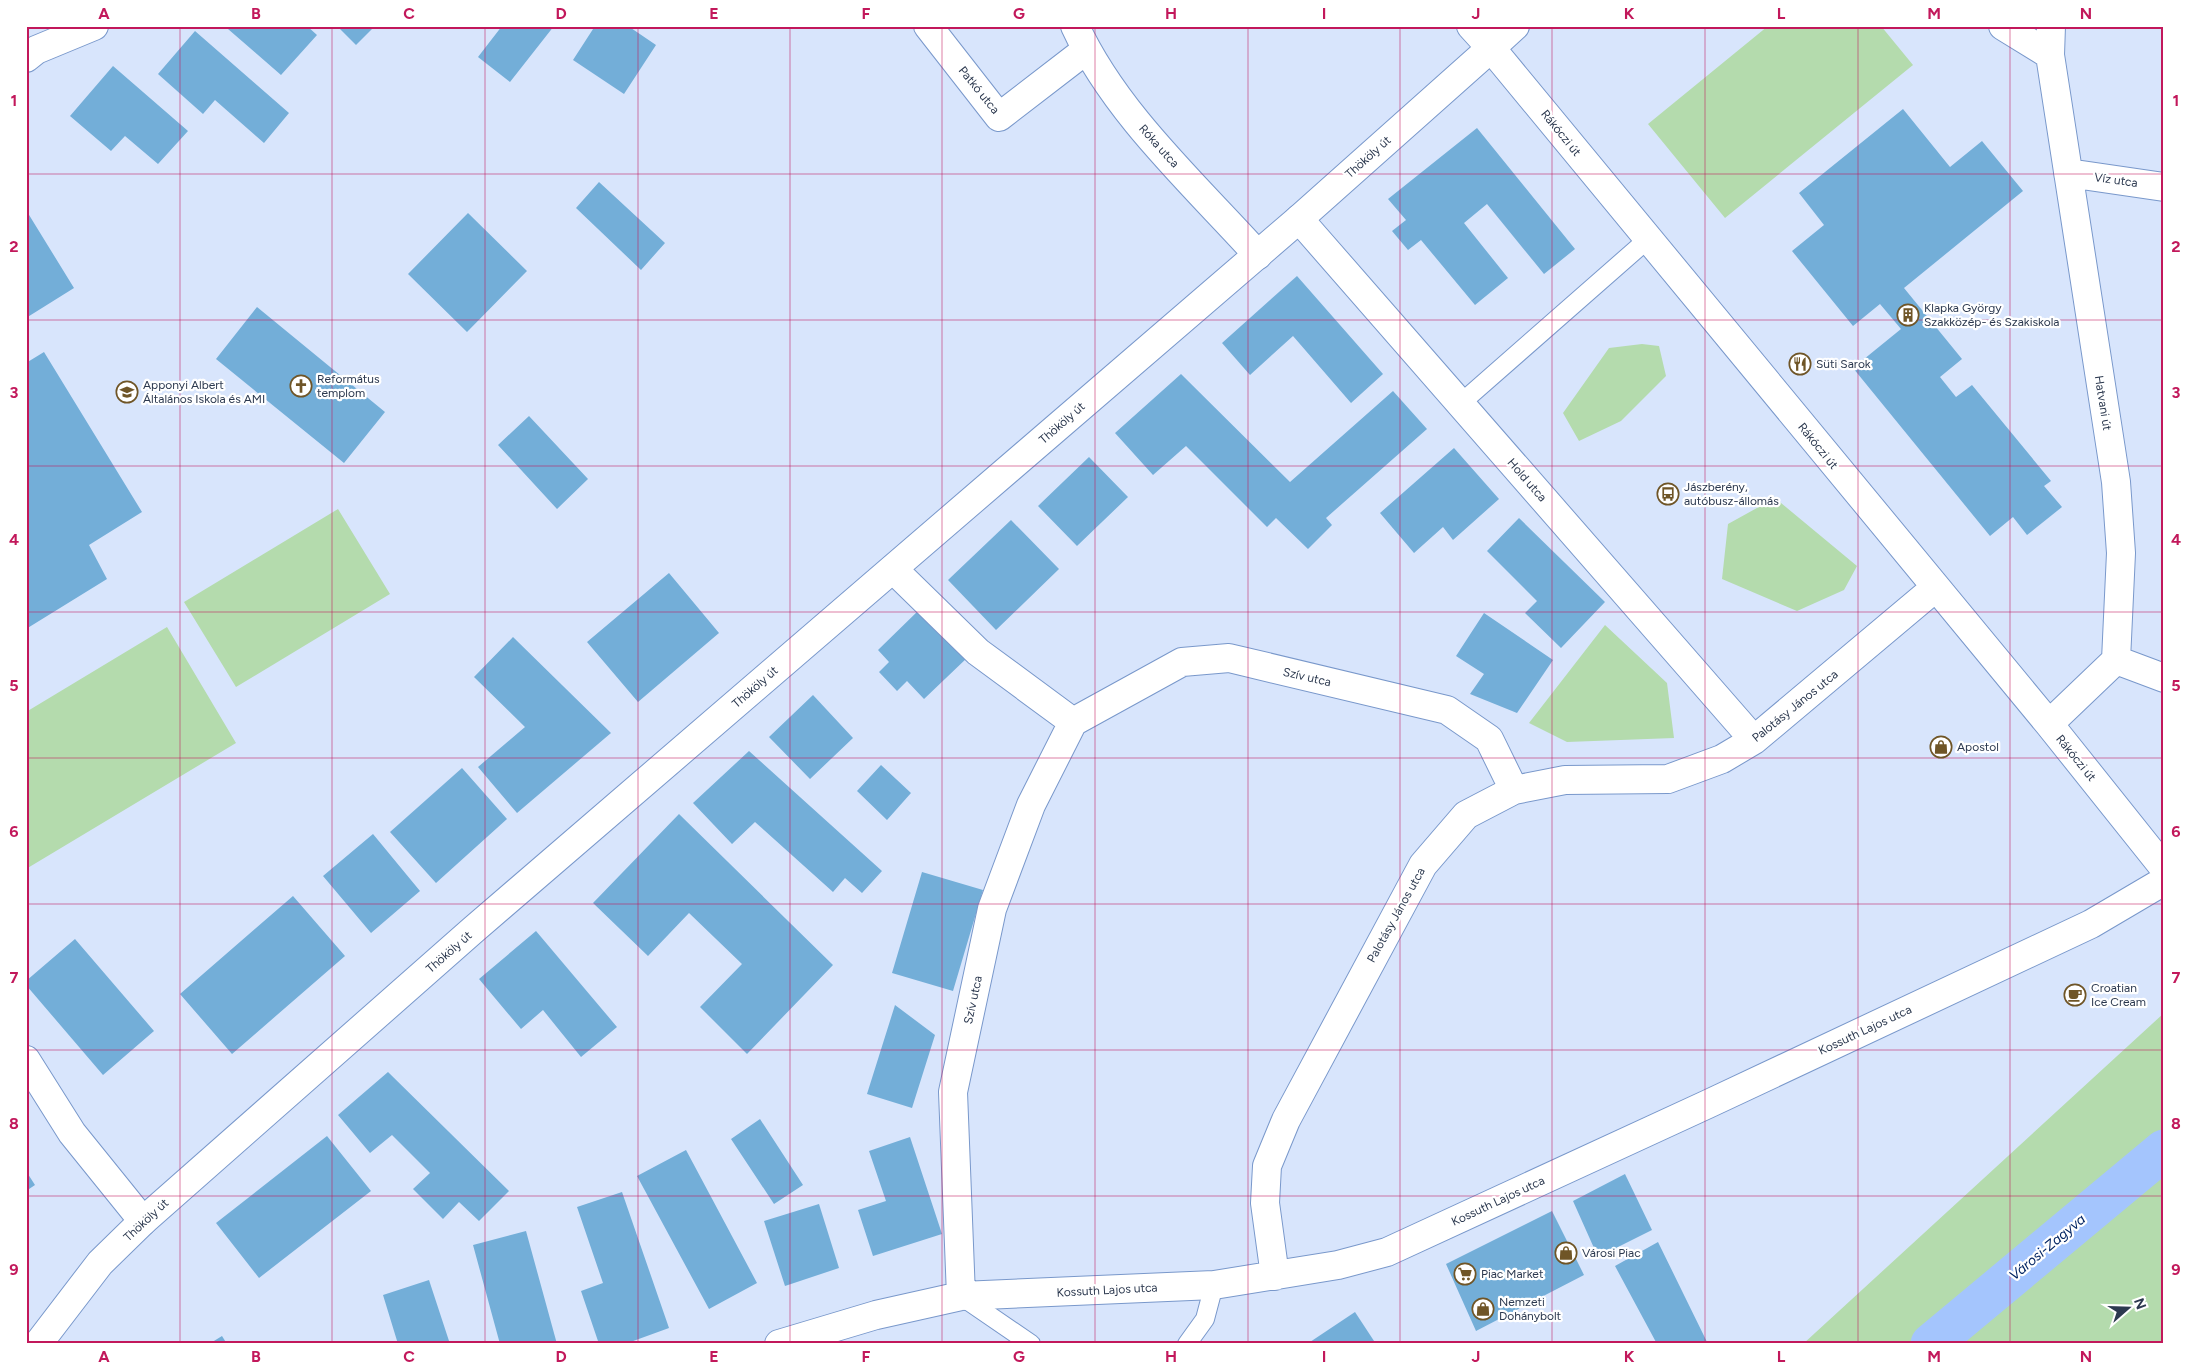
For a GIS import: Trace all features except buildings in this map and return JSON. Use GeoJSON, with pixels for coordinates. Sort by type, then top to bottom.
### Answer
{"type":"FeatureCollection","features":[{"type":"Feature","properties":{"kind":"street"},"geometry":{"type":"LineString","coordinates":[[26,58],[36,50],[94,26]]}},
{"type":"Feature","properties":{"kind":"street","name":"Patkó utca"},"geometry":{"type":"LineString","coordinates":[[928,26],[999,117],[1080,38]]}},
{"type":"Feature","properties":{"kind":"street","name":"Rákóczi út"},"geometry":{"type":"LineString","coordinates":[[1471,26],[2049,724],[2164,868]]}},
{"type":"Feature","properties":{"kind":"street","name":"Thököly út"},"geometry":{"type":"LineString","coordinates":[[38,1344],[100,1263],[143,1222],[473,930],[1258,255],[1515,26]]}},
{"type":"Feature","properties":{"kind":"street"},"geometry":{"type":"LineString","coordinates":[[2003,26],[2050,55]]}},
{"type":"Feature","properties":{"kind":"street","name":"Hatvani út"},"geometry":{"type":"LineString","coordinates":[[2052,26],[2050,55],[2116,482],[2121,553],[2116,660]]}},
{"type":"Feature","properties":{"kind":"street","name":"Róka utca"},"geometry":{"type":"LineString","coordinates":[[1080,38],[1123,107],[1258,255]]}},
{"type":"Feature","properties":{"kind":"street","name":"Víz utca"},"geometry":{"type":"LineString","coordinates":[[2068,173],[2164,187]]}},
{"type":"Feature","properties":{"kind":"street","name":"Hold utca"},"geometry":{"type":"LineString","coordinates":[[1299,219],[1754,740]]}},
{"type":"Feature","properties":{"kind":"street"},"geometry":{"type":"LineString","coordinates":[[893,569],[978,652],[1073,722]]}},
{"type":"Feature","properties":{"kind":"street","name":"Palotásy János utca"},"geometry":{"type":"LineString","coordinates":[[1275,1276],[1265,1204],[1267,1166],[1286,1120],[1423,866],[1466,815],[1514,790],[1565,780],[1668,779],[1722,759],[1754,740],[1935,588]]}},
{"type":"Feature","properties":{"kind":"street","name":"Szív utca"},"geometry":{"type":"LineString","coordinates":[[961,1296],[954,1092],[992,909],[1031,805],[1073,722],[1182,662],[1229,658],[1447,710],[1489,739],[1514,790]]}},
{"type":"Feature","properties":{"kind":"street"},"geometry":{"type":"LineString","coordinates":[[2049,724],[2116,660],[2164,678]]}},
{"type":"Feature","properties":{"kind":"street","name":"Kossuth Lajos utca"},"geometry":{"type":"LineString","coordinates":[[795,1342],[876,1316],[961,1296],[1214,1285],[1338,1265],[1387,1252],[2091,924],[2164,881]]}},
{"type":"Feature","properties":{"kind":"street"},"geometry":{"type":"LineString","coordinates":[[26,1060],[72,1133],[143,1222]]}},
{"type":"Feature","properties":{"kind":"lane"},"geometry":{"type":"LineString","coordinates":[[1460,404],[1648,239]]}},
{"type":"Feature","properties":{"kind":"lane"},"geometry":{"type":"LineString","coordinates":[[1187,1344],[1205,1319],[1214,1285]]}},
{"type":"Feature","properties":{"kind":"lane"},"geometry":{"type":"LineString","coordinates":[[961,1296],[1031,1344]]}},
{"type":"Feature","properties":{"kind":"green space"},"geometry":{"type":"Polygon","coordinates":[[[1768,26],[1881,26],[1913,65],[1725,218],[1648,124],[1768,26]]]}},
{"type":"Feature","properties":{"kind":"green space"},"geometry":{"type":"Polygon","coordinates":[[[1642,344],[1659,346],[1666,376],[1621,421],[1579,441],[1563,413],[1609,348],[1642,344]]]}},
{"type":"Feature","properties":{"kind":"green space"},"geometry":{"type":"Polygon","coordinates":[[[1775,498],[1857,566],[1844,590],[1797,611],[1722,579],[1728,524],[1775,498]]]}},
{"type":"Feature","properties":{"kind":"green space"},"geometry":{"type":"Polygon","coordinates":[[[338,509],[390,594],[236,687],[184,602],[338,509]]]}},
{"type":"Feature","properties":{"kind":"green space"},"geometry":{"type":"Polygon","coordinates":[[[1605,625],[1667,683],[1674,738],[1567,742],[1529,723],[1605,625]]]}},
{"type":"Feature","properties":{"kind":"green space"},"geometry":{"type":"Polygon","coordinates":[[[167,627],[236,743],[26,869],[26,712],[167,627]]]}},
{"type":"Feature","properties":{"kind":"green space"},"geometry":{"type":"Polygon","coordinates":[[[2164,1013],[2164,1344],[1803,1344],[2164,1013]]]}},
{"type":"Feature","properties":{"kind":"waterway","name":"Városi-Zagyva"},"geometry":{"type":"LineString","coordinates":[[1931,1344],[2164,1150]]}},
{"type":"Feature","properties":{"kind":"place","name":"Klapka György Szakközép- és Szakiskola"},"geometry":{"type":"Point","coordinates":[1908,315]}},
{"type":"Feature","properties":{"kind":"place","name":"Süti Sarok"},"geometry":{"type":"Point","coordinates":[1800,364]}},
{"type":"Feature","properties":{"kind":"place","name":"Református templom"},"geometry":{"type":"Point","coordinates":[301,386]}},
{"type":"Feature","properties":{"kind":"place","name":"Apponyi Albert Általános Iskola és AMI"},"geometry":{"type":"Point","coordinates":[127,392]}},
{"type":"Feature","properties":{"kind":"place","name":"Jászberény, autóbusz-állomás"},"geometry":{"type":"Point","coordinates":[1668,494]}},
{"type":"Feature","properties":{"kind":"place","name":"Apostol"},"geometry":{"type":"Point","coordinates":[1941,747]}},
{"type":"Feature","properties":{"kind":"place","name":"Croatian Ice Cream"},"geometry":{"type":"Point","coordinates":[2075,995]}},
{"type":"Feature","properties":{"kind":"place","name":"Városi Piac"},"geometry":{"type":"Point","coordinates":[1566,1253]}},
{"type":"Feature","properties":{"kind":"place","name":"Piac Market"},"geometry":{"type":"Point","coordinates":[1465,1274]}},
{"type":"Feature","properties":{"kind":"place","name":"Nemzeti Dohánybolt"},"geometry":{"type":"Point","coordinates":[1483,1309]}}]}
